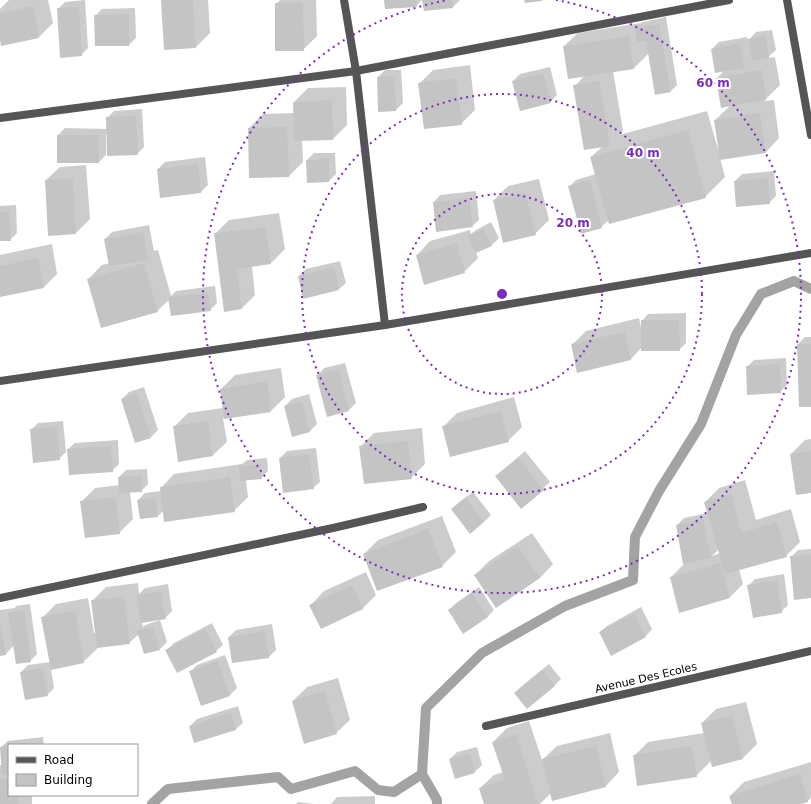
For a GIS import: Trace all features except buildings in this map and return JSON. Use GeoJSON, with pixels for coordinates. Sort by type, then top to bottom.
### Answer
{"type":"FeatureCollection","features":[{"type":"Feature","properties":{"kind":"street"},"geometry":{"type":"LineString","coordinates":[[344,0],[356,71],[385,325]]}},
{"type":"Feature","properties":{"kind":"street"},"geometry":{"type":"LineString","coordinates":[[0,118],[356,71],[729,0]]}},
{"type":"Feature","properties":{"kind":"street"},"geometry":{"type":"LineString","coordinates":[[787,0],[811,136]]}},
{"type":"Feature","properties":{"kind":"street"},"geometry":{"type":"LineString","coordinates":[[0,381],[385,325],[811,254]]}},
{"type":"Feature","properties":{"kind":"street"},"geometry":{"type":"LineString","coordinates":[[0,598],[333,528],[423,507]]}},
{"type":"Feature","properties":{"kind":"street","name":"Avenue Des Ecoles"},"geometry":{"type":"LineString","coordinates":[[486,726],[811,651]]}},
{"type":"Feature","properties":{"kind":"waterway"},"geometry":{"type":"LineString","coordinates":[[437,804],[437,800],[422,774],[426,708],[482,653],[565,606],[633,580],[635,537],[659,491],[701,424],[736,335],[761,294],[794,281],[811,289]]}},
{"type":"Feature","properties":{"kind":"waterway"},"geometry":{"type":"LineString","coordinates":[[152,804],[168,789],[278,777],[291,789],[355,771],[378,790],[394,792],[422,774]]}}]}
